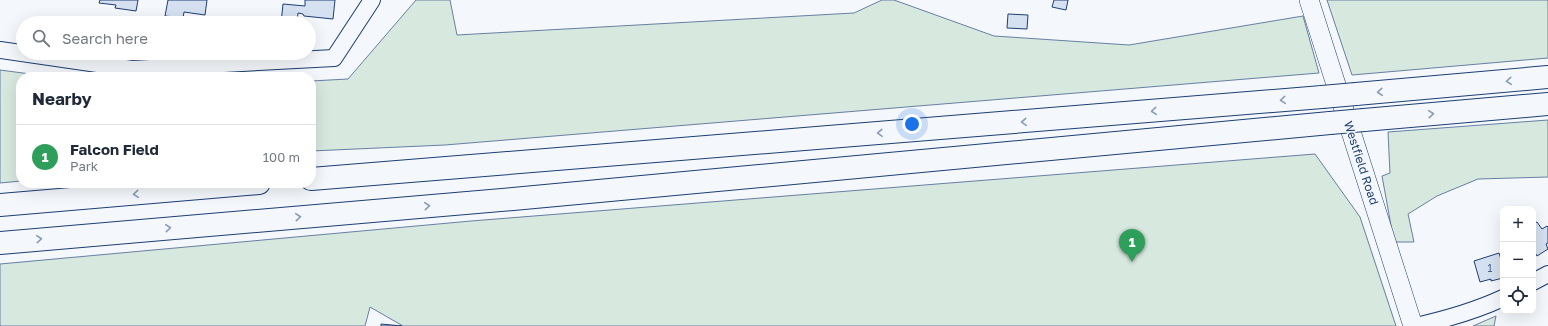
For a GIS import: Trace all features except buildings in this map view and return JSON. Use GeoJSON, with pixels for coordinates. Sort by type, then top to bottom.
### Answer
{"type":"FeatureCollection","features":[{"type":"Feature","properties":{"kind":"highway"},"geometry":{"type":"LineString","coordinates":[[316,178],[673,148],[1057,120],[1548,77]]}},
{"type":"Feature","properties":{"kind":"highway"},"geometry":{"type":"LineString","coordinates":[[0,243],[521,198],[1548,104]]}},
{"type":"Feature","properties":{"kind":"highway"},"geometry":{"type":"LineString","coordinates":[[0,205],[200,188]]}},
{"type":"Feature","properties":{"kind":"street"},"geometry":{"type":"LineString","coordinates":[[316,59],[334,58],[372,0]]}},
{"type":"Feature","properties":{"kind":"street","name":"Westfield Road"},"geometry":{"type":"LineString","coordinates":[[1309,0],[1415,326]]}},
{"type":"Feature","properties":{"kind":"street"},"geometry":{"type":"LineString","coordinates":[[0,50],[16,52]]}},
{"type":"Feature","properties":{"kind":"street"},"geometry":{"type":"LineString","coordinates":[[69,60],[132,69],[297,60]]}},
{"type":"Feature","properties":{"kind":"street"},"geometry":{"type":"LineString","coordinates":[[1536,280],[1548,274]]}},
{"type":"Feature","properties":{"kind":"street"},"geometry":{"type":"LineString","coordinates":[[1415,326],[1455,317],[1479,309],[1500,299]]}},
{"type":"Feature","properties":{"kind":"shaded area"},"geometry":{"type":"Polygon","coordinates":[[[416,0],[450,0],[457,35],[854,13],[882,0],[894,0],[994,36],[1129,45],[1303,16],[1319,73],[445,145],[316,151],[316,81],[348,79],[416,0]]]}},
{"type":"Feature","properties":{"kind":"shaded area"},"geometry":{"type":"Polygon","coordinates":[[[1327,0],[1548,0],[1548,58],[1352,75],[1327,0]]]}},
{"type":"Feature","properties":{"kind":"shaded area"},"geometry":{"type":"Polygon","coordinates":[[[0,70],[16,72],[16,181],[0,183],[0,70]]]}},
{"type":"Feature","properties":{"kind":"shaded area"},"geometry":{"type":"Polygon","coordinates":[[[1548,120],[1548,177],[1478,179],[1437,196],[1408,214],[1414,242],[1394,242],[1382,176],[1390,173],[1388,132],[1548,120]]]}},
{"type":"Feature","properties":{"kind":"shaded area"},"geometry":{"type":"Polygon","coordinates":[[[1315,154],[1360,217],[1396,326],[403,326],[370,307],[365,326],[0,326],[0,264],[471,221],[1315,154]]]}},
{"type":"Feature","properties":{"kind":"shaded area"},"geometry":{"type":"Polygon","coordinates":[[[1496,316],[1494,326],[1473,326],[1496,316]]]}},
{"type":"Feature","properties":{"kind":"place","name":"Falcon Field"},"geometry":{"type":"Point","coordinates":[1132,262]}}]}
